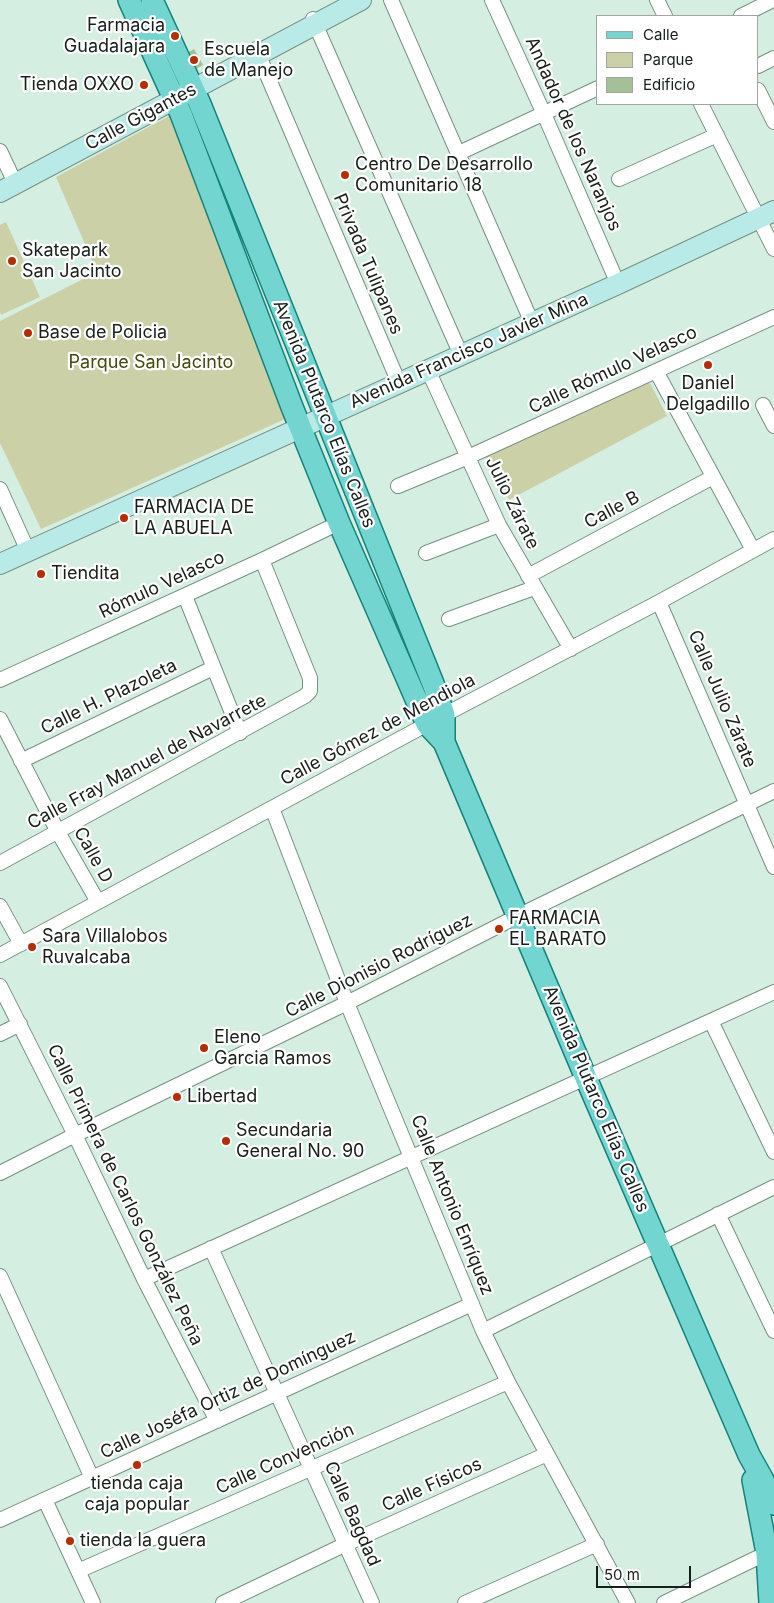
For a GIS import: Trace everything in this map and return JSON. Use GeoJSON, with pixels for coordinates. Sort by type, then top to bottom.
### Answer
{"type":"FeatureCollection","features":[{"type":"Feature","properties":{"kind":"main road"},"geometry":{"type":"LineString","coordinates":[[129,0],[184,94]]}},
{"type":"Feature","properties":{"kind":"main road"},"geometry":{"type":"LineString","coordinates":[[152,0],[184,94]]}},
{"type":"Feature","properties":{"kind":"main road","name":"Calle Gigantes"},"geometry":{"type":"LineString","coordinates":[[8,188],[184,94],[315,21],[361,0]]}},
{"type":"Feature","properties":{"kind":"main road","name":"Avenida Plutarco Elías Calles"},"geometry":{"type":"LineString","coordinates":[[184,94],[325,417],[434,686],[436,719]]}},
{"type":"Feature","properties":{"kind":"main road","name":"Avenida Plutarco Elías Calles"},"geometry":{"type":"LineString","coordinates":[[184,94],[300,428],[339,523],[436,719],[586,1078],[749,1456],[774,1504]]}},
{"type":"Feature","properties":{"kind":"main road","name":"Avenida Francisco Javier Mina"},"geometry":{"type":"LineString","coordinates":[[0,564],[766,215]]}},
{"type":"Feature","properties":{"kind":"main road","name":"Avenida Plutarco Elías Calles"},"geometry":{"type":"LineString","coordinates":[[749,1456],[767,1553],[770,1603]]}},
{"type":"Feature","properties":{"kind":"street"},"geometry":{"type":"LineString","coordinates":[[391,0],[460,153],[532,323]]}},
{"type":"Feature","properties":{"kind":"street","name":"Andador de los Naranjos"},"geometry":{"type":"LineString","coordinates":[[492,0],[618,284]]}},
{"type":"Feature","properties":{"kind":"street"},"geometry":{"type":"LineString","coordinates":[[657,0],[664,15]]}},
{"type":"Feature","properties":{"kind":"street"},"geometry":{"type":"LineString","coordinates":[[743,15],[773,0]]}},
{"type":"Feature","properties":{"kind":"street"},"geometry":{"type":"LineString","coordinates":[[315,21],[461,355]]}},
{"type":"Feature","properties":{"kind":"street","name":"Privada Tulipanes"},"geometry":{"type":"LineString","coordinates":[[257,52],[399,383]]}},
{"type":"Feature","properties":{"kind":"street"},"geometry":{"type":"LineString","coordinates":[[759,66],[774,58]]}},
{"type":"Feature","properties":{"kind":"street"},"geometry":{"type":"LineString","coordinates":[[460,153],[596,89]]}},
{"type":"Feature","properties":{"kind":"street"},"geometry":{"type":"LineString","coordinates":[[759,92],[772,115]]}},
{"type":"Feature","properties":{"kind":"street"},"geometry":{"type":"LineString","coordinates":[[702,105],[717,135],[766,215],[774,249]]}},
{"type":"Feature","properties":{"kind":"street"},"geometry":{"type":"LineString","coordinates":[[619,178],[717,135]]}},
{"type":"Feature","properties":{"kind":"street"},"geometry":{"type":"LineString","coordinates":[[0,151],[8,188]]}},
{"type":"Feature","properties":{"kind":"street","name":"Calle Rómulo Velasco"},"geometry":{"type":"LineString","coordinates":[[398,486],[468,458],[774,317]]}},
{"type":"Feature","properties":{"kind":"street","name":"Julio Zárate"},"geometry":{"type":"LineString","coordinates":[[428,370],[500,525],[571,649]]}},
{"type":"Feature","properties":{"kind":"street"},"geometry":{"type":"LineString","coordinates":[[656,371],[753,550]]}},
{"type":"Feature","properties":{"kind":"street"},"geometry":{"type":"LineString","coordinates":[[763,405],[774,426]]}},
{"type":"Feature","properties":{"kind":"street","name":"Calle B"},"geometry":{"type":"LineString","coordinates":[[449,619],[531,582],[713,477]]}},
{"type":"Feature","properties":{"kind":"street"},"geometry":{"type":"LineString","coordinates":[[0,489],[28,551]]}},
{"type":"Feature","properties":{"kind":"street","name":"Rómulo Velasco"},"geometry":{"type":"LineString","coordinates":[[0,680],[339,523]]}},
{"type":"Feature","properties":{"kind":"street"},"geometry":{"type":"LineString","coordinates":[[426,554],[500,525]]}},
{"type":"Feature","properties":{"kind":"street","name":"Calle Gómez de Mendiola"},"geometry":{"type":"LineString","coordinates":[[0,955],[774,539]]}},
{"type":"Feature","properties":{"kind":"street","name":"Calle Fray Manuel de Navarrete"},"geometry":{"type":"LineString","coordinates":[[0,863],[300,700],[310,691],[310,678],[262,560]]}},
{"type":"Feature","properties":{"kind":"street"},"geometry":{"type":"LineString","coordinates":[[184,596],[240,733]]}},
{"type":"Feature","properties":{"kind":"street","name":"Calle Julio Zárate"},"geometry":{"type":"LineString","coordinates":[[659,602],[774,867]]}},
{"type":"Feature","properties":{"kind":"street","name":"Calle H. Plazoleta"},"geometry":{"type":"LineString","coordinates":[[22,761],[213,668]]}},
{"type":"Feature","properties":{"kind":"street","name":"Calle D"},"geometry":{"type":"LineString","coordinates":[[0,719],[58,832],[98,902]]}},
{"type":"Feature","properties":{"kind":"street","name":"Calle Dionisio Rodríguez"},"geometry":{"type":"LineString","coordinates":[[0,1173],[347,1004],[518,916],[774,791]]}},
{"type":"Feature","properties":{"kind":"street","name":"Calle Antonio Enríquez"},"geometry":{"type":"LineString","coordinates":[[272,808],[347,1004],[483,1331],[508,1382],[628,1603]]}},
{"type":"Feature","properties":{"kind":"street"},"geometry":{"type":"LineString","coordinates":[[0,906],[21,944]]}},
{"type":"Feature","properties":{"kind":"street","name":"Calle Primera de Carlos González Peña"},"geometry":{"type":"LineString","coordinates":[[0,986],[75,1135],[144,1279],[217,1421]]}},
{"type":"Feature","properties":{"kind":"street"},"geometry":{"type":"LineString","coordinates":[[144,1279],[774,992]]}},
{"type":"Feature","properties":{"kind":"street"},"geometry":{"type":"LineString","coordinates":[[711,1021],[774,1152]]}},
{"type":"Feature","properties":{"kind":"street"},"geometry":{"type":"LineString","coordinates":[[0,1034],[20,1024]]}},
{"type":"Feature","properties":{"kind":"street"},"geometry":{"type":"LineString","coordinates":[[483,1331],[774,1187]]}},
{"type":"Feature","properties":{"kind":"street"},"geometry":{"type":"LineString","coordinates":[[718,1214],[774,1331]]}},
{"type":"Feature","properties":{"kind":"street","name":"Calle Bagdad"},"geometry":{"type":"LineString","coordinates":[[211,1248],[372,1603]]}},
{"type":"Feature","properties":{"kind":"street"},"geometry":{"type":"LineString","coordinates":[[0,1276],[92,1478]]}},
{"type":"Feature","properties":{"kind":"street","name":"Calle Joséfa Ortiz de Domínguez"},"geometry":{"type":"LineString","coordinates":[[0,1520],[472,1304]]}},
{"type":"Feature","properties":{"kind":"street","name":"Calle Convención"},"geometry":{"type":"LineString","coordinates":[[78,1571],[508,1382]]}},
{"type":"Feature","properties":{"kind":"street","name":"Calle Físicos"},"geometry":{"type":"LineString","coordinates":[[223,1603],[346,1544],[547,1454]]}},
{"type":"Feature","properties":{"kind":"street"},"geometry":{"type":"LineString","coordinates":[[45,1500],[92,1603]]}},
{"type":"Feature","properties":{"kind":"street"},"geometry":{"type":"LineString","coordinates":[[465,1603],[597,1544]]}},
{"type":"Feature","properties":{"kind":"street"},"geometry":{"type":"LineString","coordinates":[[664,1603],[767,1553]]}},
{"type":"Feature","properties":{"kind":"green space","name":"Parque San Jacinto"},"geometry":{"type":"Polygon","coordinates":[[[173,114],[285,419],[41,529],[0,443],[0,321],[97,272],[56,177],[173,114]]]}},
{"type":"Feature","properties":{"kind":"green space","name":"Skatepark San Jacinto"},"geometry":{"type":"Polygon","coordinates":[[[6,222],[40,297],[1,315],[0,225],[6,222]]]}},
{"type":"Feature","properties":{"kind":"green space"},"geometry":{"type":"Polygon","coordinates":[[[649,381],[667,416],[509,500],[485,456],[649,381]]]}},
{"type":"Feature","properties":{"kind":"building","name":"Escuela de Manejo"},"geometry":{"type":"Polygon","coordinates":[[[194,49],[203,65],[194,70],[185,54],[194,49]]]}},
{"type":"Feature","properties":{"kind":"place","name":"Farmacia Guadalajara"},"geometry":{"type":"Point","coordinates":[175,36]}},
{"type":"Feature","properties":{"kind":"place","name":"Escuela de Manejo"},"geometry":{"type":"Point","coordinates":[194,60]}},
{"type":"Feature","properties":{"kind":"place","name":"Tienda OXXO"},"geometry":{"type":"Point","coordinates":[144,85]}},
{"type":"Feature","properties":{"kind":"place","name":"Centro De Desarrollo Comunitario 18"},"geometry":{"type":"Point","coordinates":[345,175]}},
{"type":"Feature","properties":{"kind":"place","name":"Skatepark San Jacinto"},"geometry":{"type":"Point","coordinates":[12,261]}},
{"type":"Feature","properties":{"kind":"place","name":"Base de Policia"},"geometry":{"type":"Point","coordinates":[28,333]}},
{"type":"Feature","properties":{"kind":"place","name":"Daniel Delgadillo"},"geometry":{"type":"Point","coordinates":[708,365]}},
{"type":"Feature","properties":{"kind":"place","name":"FARMACIA DE LA ABUELA"},"geometry":{"type":"Point","coordinates":[124,518]}},
{"type":"Feature","properties":{"kind":"place","name":"Tiendita"},"geometry":{"type":"Point","coordinates":[41,574]}},
{"type":"Feature","properties":{"kind":"place","name":"FARMACIA EL BARATO"},"geometry":{"type":"Point","coordinates":[499,929]}},
{"type":"Feature","properties":{"kind":"place","name":"Sara Villalobos Ruvalcaba"},"geometry":{"type":"Point","coordinates":[32,947]}},
{"type":"Feature","properties":{"kind":"place","name":"Eleno Garcia Ramos"},"geometry":{"type":"Point","coordinates":[204,1048]}},
{"type":"Feature","properties":{"kind":"place","name":"Libertad"},"geometry":{"type":"Point","coordinates":[177,1097]}},
{"type":"Feature","properties":{"kind":"place","name":"Secundaria General No. 90"},"geometry":{"type":"Point","coordinates":[226,1141]}},
{"type":"Feature","properties":{"kind":"place","name":"tienda caja caja popular"},"geometry":{"type":"Point","coordinates":[137,1465]}},
{"type":"Feature","properties":{"kind":"place","name":"tienda la guera"},"geometry":{"type":"Point","coordinates":[70,1541]}}]}
